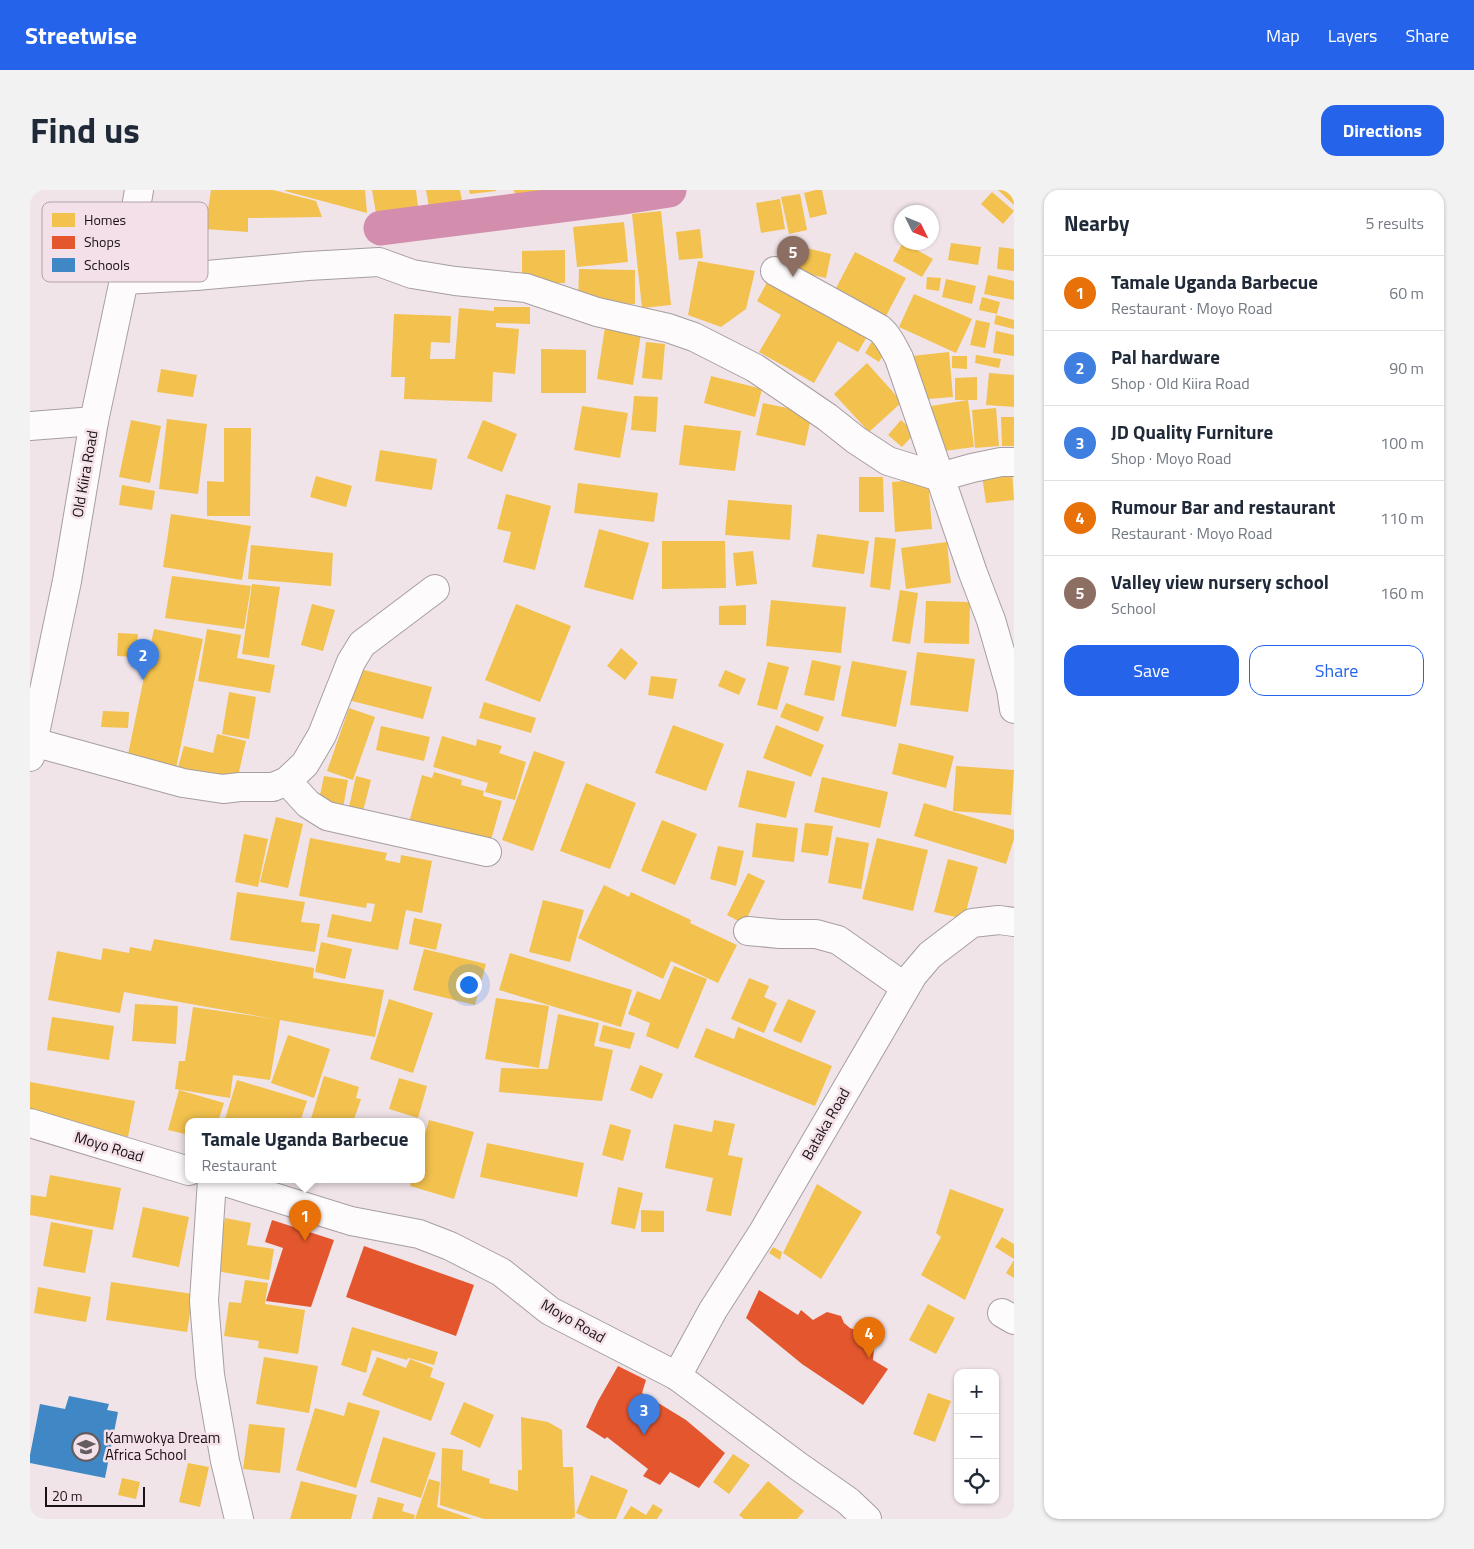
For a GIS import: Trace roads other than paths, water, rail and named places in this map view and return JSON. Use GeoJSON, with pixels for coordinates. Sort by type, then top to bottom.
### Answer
{"type":"FeatureCollection","features":[{"type":"Feature","properties":{"kind":"street"},"geometry":{"type":"LineString","coordinates":[[208,275],[379,262],[412,274],[454,281],[526,288],[596,312],[668,328],[694,338],[755,368],[888,461],[940,477],[1001,462],[1014,462]]}},
{"type":"Feature","properties":{"kind":"street"},"geometry":{"type":"LineString","coordinates":[[775,271],[886,334],[898,358],[991,620],[1011,689],[1014,709]]}},
{"type":"Feature","properties":{"kind":"street","name":"Old Kiira Road"},"geometry":{"type":"LineString","coordinates":[[32,750],[67,581],[94,421],[124,282]]}},
{"type":"Feature","properties":{"kind":"street"},"geometry":{"type":"LineString","coordinates":[[30,426],[94,421]]}},
{"type":"Feature","properties":{"kind":"street"},"geometry":{"type":"LineString","coordinates":[[32,750],[183,783],[223,789],[273,787],[287,781],[305,764],[322,735],[351,662],[362,644],[436,589]]}},
{"type":"Feature","properties":{"kind":"street"},"geometry":{"type":"LineString","coordinates":[[287,781],[308,804],[327,816],[487,852]]}},
{"type":"Feature","properties":{"kind":"street","name":"Bataka Road"},"geometry":{"type":"LineString","coordinates":[[677,1376],[713,1310],[763,1232],[913,974],[930,955],[972,923],[999,920],[1014,922]]}},
{"type":"Feature","properties":{"kind":"street"},"geometry":{"type":"LineString","coordinates":[[748,931],[780,934],[816,934],[838,940],[905,988]]}},
{"type":"Feature","properties":{"kind":"street","name":"Moyo Road"},"geometry":{"type":"LineString","coordinates":[[30,1123],[185,1170]]}},
{"type":"Feature","properties":{"kind":"street"},"geometry":{"type":"LineString","coordinates":[[212,1183],[204,1301],[210,1375],[225,1461],[238,1519]]}},
{"type":"Feature","properties":{"kind":"street","name":"Moyo Road"},"geometry":{"type":"LineString","coordinates":[[229,1183],[351,1221],[419,1234],[450,1246],[501,1272],[550,1311],[677,1376],[848,1501],[867,1519]]}},
{"type":"Feature","properties":{"kind":"waterway"},"geometry":{"type":"LineString","coordinates":[[381,228],[669,190]]}},
{"type":"Feature","properties":{"kind":"place","name":"Valley view nursery school"},"geometry":{"type":"Point","coordinates":[793,277]}},
{"type":"Feature","properties":{"kind":"place","name":"Pal hardware"},"geometry":{"type":"Point","coordinates":[143,680]}},
{"type":"Feature","properties":{"kind":"place","name":"Tamale Uganda Barbecue"},"geometry":{"type":"Point","coordinates":[305,1241]}},
{"type":"Feature","properties":{"kind":"place","name":"Rumour Bar and restaurant"},"geometry":{"type":"Point","coordinates":[869,1358]}},
{"type":"Feature","properties":{"kind":"place","name":"JD Quality Furniture"},"geometry":{"type":"Point","coordinates":[644,1435]}},
{"type":"Feature","properties":{"kind":"place","name":"Kamwokya Dream Africa School"},"geometry":{"type":"Point","coordinates":[86,1447]}}]}
